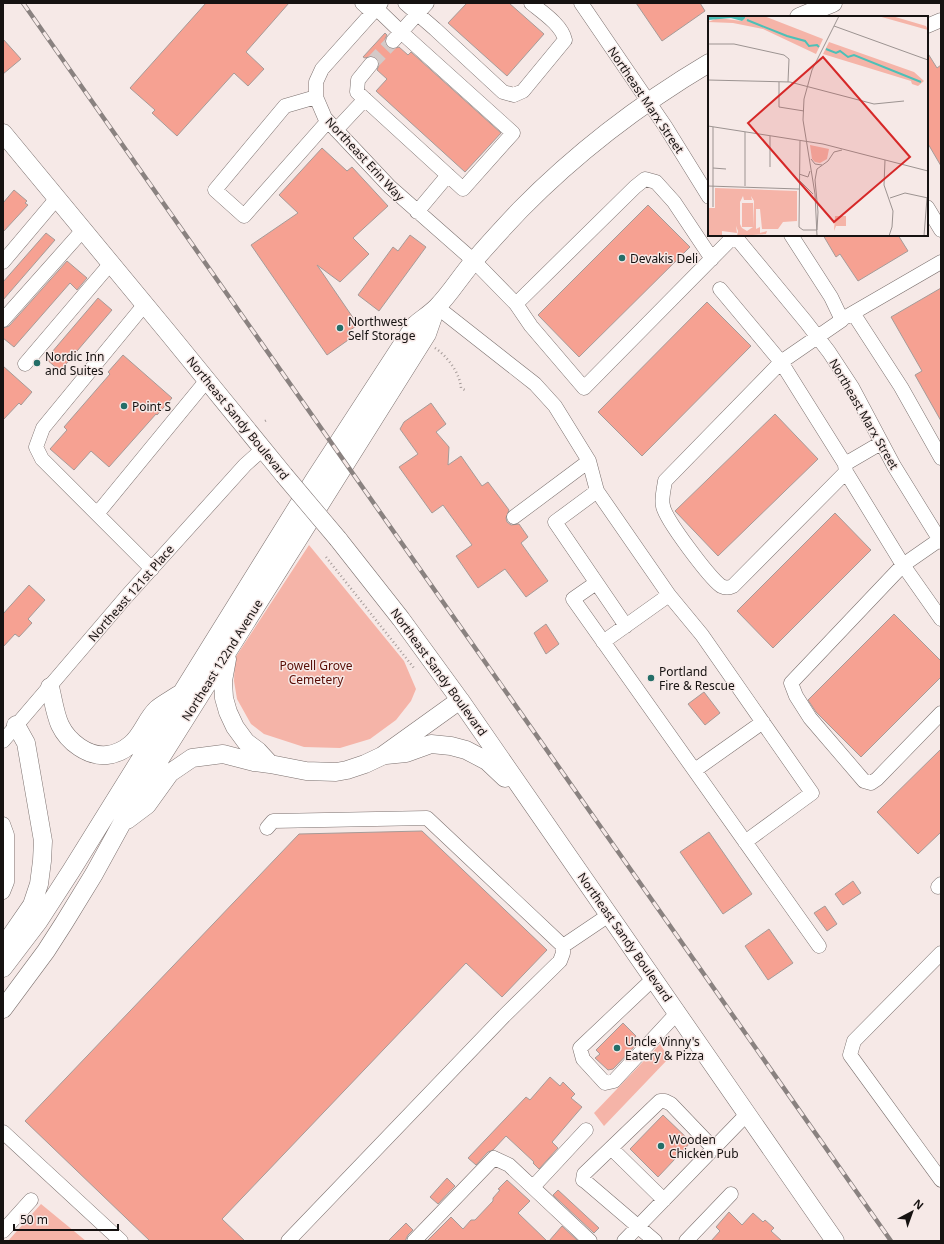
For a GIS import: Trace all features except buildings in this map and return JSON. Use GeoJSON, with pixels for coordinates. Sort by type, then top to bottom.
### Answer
{"type":"FeatureCollection","features":[{"type":"Feature","properties":{"kind":"main road"},"geometry":{"type":"LineString","coordinates":[[801,16],[830,3]]}},
{"type":"Feature","properties":{"kind":"main road","name":"Northeast 122nd Avenue"},"geometry":{"type":"LineString","coordinates":[[3,968],[38,922],[184,691],[314,480],[415,325],[436,307],[474,261],[519,211],[552,179],[604,135],[673,85],[708,64]]}},
{"type":"Feature","properties":{"kind":"main road","name":"Northeast Sandy Boulevard"},"geometry":{"type":"LineString","coordinates":[[3,133],[338,539],[401,619],[460,700],[835,1241]]}},
{"type":"Feature","properties":{"kind":"main road","name":"Northeast 122nd Avenue"},"geometry":{"type":"LineString","coordinates":[[3,1009],[46,951],[64,923],[94,874],[152,772],[427,334],[436,307]]}},
{"type":"Feature","properties":{"kind":"main road"},"geometry":{"type":"LineString","coordinates":[[228,650],[223,681],[224,698],[228,712],[235,727],[246,742],[258,751],[270,764]]}},
{"type":"Feature","properties":{"kind":"main road"},"geometry":{"type":"LineString","coordinates":[[50,687],[60,725],[68,738],[81,748],[94,754],[107,755],[131,745],[157,709],[184,691]]}},
{"type":"Feature","properties":{"kind":"main road"},"geometry":{"type":"LineString","coordinates":[[122,824],[147,805],[170,773],[192,758],[223,754],[254,762],[306,771],[336,772],[347,770],[382,756],[460,700]]}},
{"type":"Feature","properties":{"kind":"main road"},"geometry":{"type":"LineString","coordinates":[[3,947],[32,905],[39,884],[42,861],[43,841],[26,743],[16,725]]}},
{"type":"Feature","properties":{"kind":"main road"},"geometry":{"type":"LineString","coordinates":[[382,756],[406,753],[431,744],[451,746],[466,750],[487,761],[529,800]]}},
{"type":"Feature","properties":{"kind":"street"},"geometry":{"type":"LineString","coordinates":[[405,3],[502,92],[514,95],[522,91],[565,40],[564,36],[553,22],[531,3]]}},
{"type":"Feature","properties":{"kind":"street"},"geometry":{"type":"LineString","coordinates":[[397,36],[426,3]]}},
{"type":"Feature","properties":{"kind":"street","name":"Northeast Marx Street"},"geometry":{"type":"LineString","coordinates":[[581,3],[665,126],[708,195]]}},
{"type":"Feature","properties":{"kind":"street"},"geometry":{"type":"LineString","coordinates":[[371,64],[358,80],[357,92],[463,189],[513,133],[397,36],[373,6]]}},
{"type":"Feature","properties":{"kind":"street","name":"Northeast Erin Way"},"geometry":{"type":"LineString","coordinates":[[373,6],[323,66],[316,82],[316,98],[325,118],[390,187],[474,261],[516,304],[531,326],[584,388],[712,259]]}},
{"type":"Feature","properties":{"kind":"street"},"geometry":{"type":"LineString","coordinates":[[928,26],[941,20]]}},
{"type":"Feature","properties":{"kind":"street"},"geometry":{"type":"LineString","coordinates":[[316,98],[285,106],[215,190],[244,216],[332,126],[365,100]]}},
{"type":"Feature","properties":{"kind":"street"},"geometry":{"type":"LineString","coordinates":[[417,212],[448,175]]}},
{"type":"Feature","properties":{"kind":"street"},"geometry":{"type":"LineString","coordinates":[[516,304],[635,187],[645,179],[656,182],[674,202],[712,259],[733,236]]}},
{"type":"Feature","properties":{"kind":"street"},"geometry":{"type":"LineString","coordinates":[[3,262],[57,198]]}},
{"type":"Feature","properties":{"kind":"street"},"geometry":{"type":"LineString","coordinates":[[928,209],[941,230]]}},
{"type":"Feature","properties":{"kind":"street"},"geometry":{"type":"LineString","coordinates":[[3,320],[84,230]]}},
{"type":"Feature","properties":{"kind":"street","name":"Northeast Marx Street"},"geometry":{"type":"LineString","coordinates":[[735,236],[818,337],[852,387],[894,466],[940,541]]}},
{"type":"Feature","properties":{"kind":"street"},"geometry":{"type":"LineString","coordinates":[[792,236],[831,297],[848,316],[901,387],[941,458]]}},
{"type":"Feature","properties":{"kind":"street"},"geometry":{"type":"LineString","coordinates":[[881,443],[846,468],[733,586],[728,588],[722,586],[716,581],[690,550],[674,528],[663,506],[665,481],[781,362],[848,316],[941,262]]}},
{"type":"Feature","properties":{"kind":"street"},"geometry":{"type":"LineString","coordinates":[[25,364],[111,263]]}},
{"type":"Feature","properties":{"kind":"street"},"geometry":{"type":"LineString","coordinates":[[720,289],[781,362],[903,565],[941,619]]}},
{"type":"Feature","properties":{"kind":"street"},"geometry":{"type":"LineString","coordinates":[[145,304],[43,428],[36,446],[42,459],[152,569]]}},
{"type":"Feature","properties":{"kind":"street"},"geometry":{"type":"LineString","coordinates":[[436,307],[534,384],[555,406],[589,461],[597,491],[669,595],[702,635],[812,793],[745,842]]}},
{"type":"Feature","properties":{"kind":"street"},"geometry":{"type":"LineString","coordinates":[[97,514],[207,380]]}},
{"type":"Feature","properties":{"kind":"street","name":"Northeast 121st Place"},"geometry":{"type":"LineString","coordinates":[[3,741],[126,597],[245,465],[263,449]]}},
{"type":"Feature","properties":{"kind":"street"},"geometry":{"type":"LineString","coordinates":[[514,517],[589,461]]}},
{"type":"Feature","properties":{"kind":"street"},"geometry":{"type":"LineString","coordinates":[[597,491],[554,522],[626,626]]}},
{"type":"Feature","properties":{"kind":"street"},"geometry":{"type":"LineString","coordinates":[[940,541],[903,565],[791,683],[796,696],[810,718],[864,781],[871,783],[877,779],[941,713]]}},
{"type":"Feature","properties":{"kind":"street"},"geometry":{"type":"LineString","coordinates":[[596,582],[573,599],[819,946]]}},
{"type":"Feature","properties":{"kind":"street"},"geometry":{"type":"LineString","coordinates":[[603,642],[669,595]]}},
{"type":"Feature","properties":{"kind":"street"},"geometry":{"type":"LineString","coordinates":[[695,770],[763,722]]}},
{"type":"Feature","properties":{"kind":"street"},"geometry":{"type":"LineString","coordinates":[[267,828],[273,821],[427,818],[563,946],[563,954],[560,961],[504,1016],[288,1241]]}},
{"type":"Feature","properties":{"kind":"street"},"geometry":{"type":"LineString","coordinates":[[3,824],[7,835],[4,884]]}},
{"type":"Feature","properties":{"kind":"street"},"geometry":{"type":"LineString","coordinates":[[563,946],[610,915]]}},
{"type":"Feature","properties":{"kind":"street"},"geometry":{"type":"LineString","coordinates":[[939,1174],[850,1055],[854,1041],[941,953]]}},
{"type":"Feature","properties":{"kind":"street"},"geometry":{"type":"LineString","coordinates":[[654,979],[580,1048],[583,1059],[605,1083],[614,1081],[677,1013]]}},
{"type":"Feature","properties":{"kind":"street"},"geometry":{"type":"LineString","coordinates":[[655,1241],[583,1180],[584,1174],[660,1101],[665,1101],[670,1104],[714,1149]]}},
{"type":"Feature","properties":{"kind":"street"},"geometry":{"type":"LineString","coordinates":[[624,1241],[747,1114]]}},
{"type":"Feature","properties":{"kind":"street"},"geometry":{"type":"LineString","coordinates":[[533,1187],[586,1130]]}},
{"type":"Feature","properties":{"kind":"street"},"geometry":{"type":"LineString","coordinates":[[3,1132],[122,1241]]}},
{"type":"Feature","properties":{"kind":"street"},"geometry":{"type":"LineString","coordinates":[[611,1148],[664,1200]]}},
{"type":"Feature","properties":{"kind":"street"},"geometry":{"type":"LineString","coordinates":[[414,1241],[494,1158],[509,1165],[590,1241]]}},
{"type":"Feature","properties":{"kind":"street"},"geometry":{"type":"LineString","coordinates":[[686,1241],[731,1194]]}},
{"type":"Feature","properties":{"kind":"street"},"geometry":{"type":"LineString","coordinates":[[3,1231],[30,1200]]}},
{"type":"Feature","properties":{"kind":"path"},"geometry":{"type":"LineString","coordinates":[[423,340],[442,352],[456,371],[461,388],[467,391]]}},
{"type":"Feature","properties":{"kind":"path"},"geometry":{"type":"LineString","coordinates":[[326,558],[414,668]]}},
{"type":"Feature","properties":{"kind":"green space","name":"Powell Grove Cemetery"},"geometry":{"type":"Polygon","coordinates":[[[309,545],[404,661],[416,689],[411,701],[396,720],[370,739],[340,748],[304,747],[264,734],[251,724],[237,699],[234,681],[235,658],[309,545]]]}},
{"type":"Feature","properties":{"kind":"green space"},"geometry":{"type":"Polygon","coordinates":[[[660,1044],[669,1058],[604,1126],[594,1113],[660,1044]]]}},
{"type":"Feature","properties":{"kind":"green space"},"geometry":{"type":"Polygon","coordinates":[[[41,1204],[86,1241],[8,1241],[41,1204]]]}},
{"type":"Feature","properties":{"kind":"tunnel"},"geometry":{"type":"LineString","coordinates":[[371,64],[393,41]]}},
{"type":"Feature","properties":{"kind":"railway"},"geometry":{"type":"LineString","coordinates":[[23,3],[891,1241]]}},
{"type":"Feature","properties":{"kind":"place","name":"Devakis Deli"},"geometry":{"type":"Point","coordinates":[622,258]}},
{"type":"Feature","properties":{"kind":"place","name":"Northwest Self Storage"},"geometry":{"type":"Point","coordinates":[340,328]}},
{"type":"Feature","properties":{"kind":"place","name":"Nordic Inn and Suites"},"geometry":{"type":"Point","coordinates":[37,363]}},
{"type":"Feature","properties":{"kind":"place","name":"Point S"},"geometry":{"type":"Point","coordinates":[124,406]}},
{"type":"Feature","properties":{"kind":"place","name":"Portland Fire & Rescue"},"geometry":{"type":"Point","coordinates":[651,678]}},
{"type":"Feature","properties":{"kind":"place","name":"Uncle Vinny's Eatery & Pizza"},"geometry":{"type":"Point","coordinates":[617,1048]}},
{"type":"Feature","properties":{"kind":"place","name":"Wooden Chicken Pub"},"geometry":{"type":"Point","coordinates":[661,1146]}}]}
